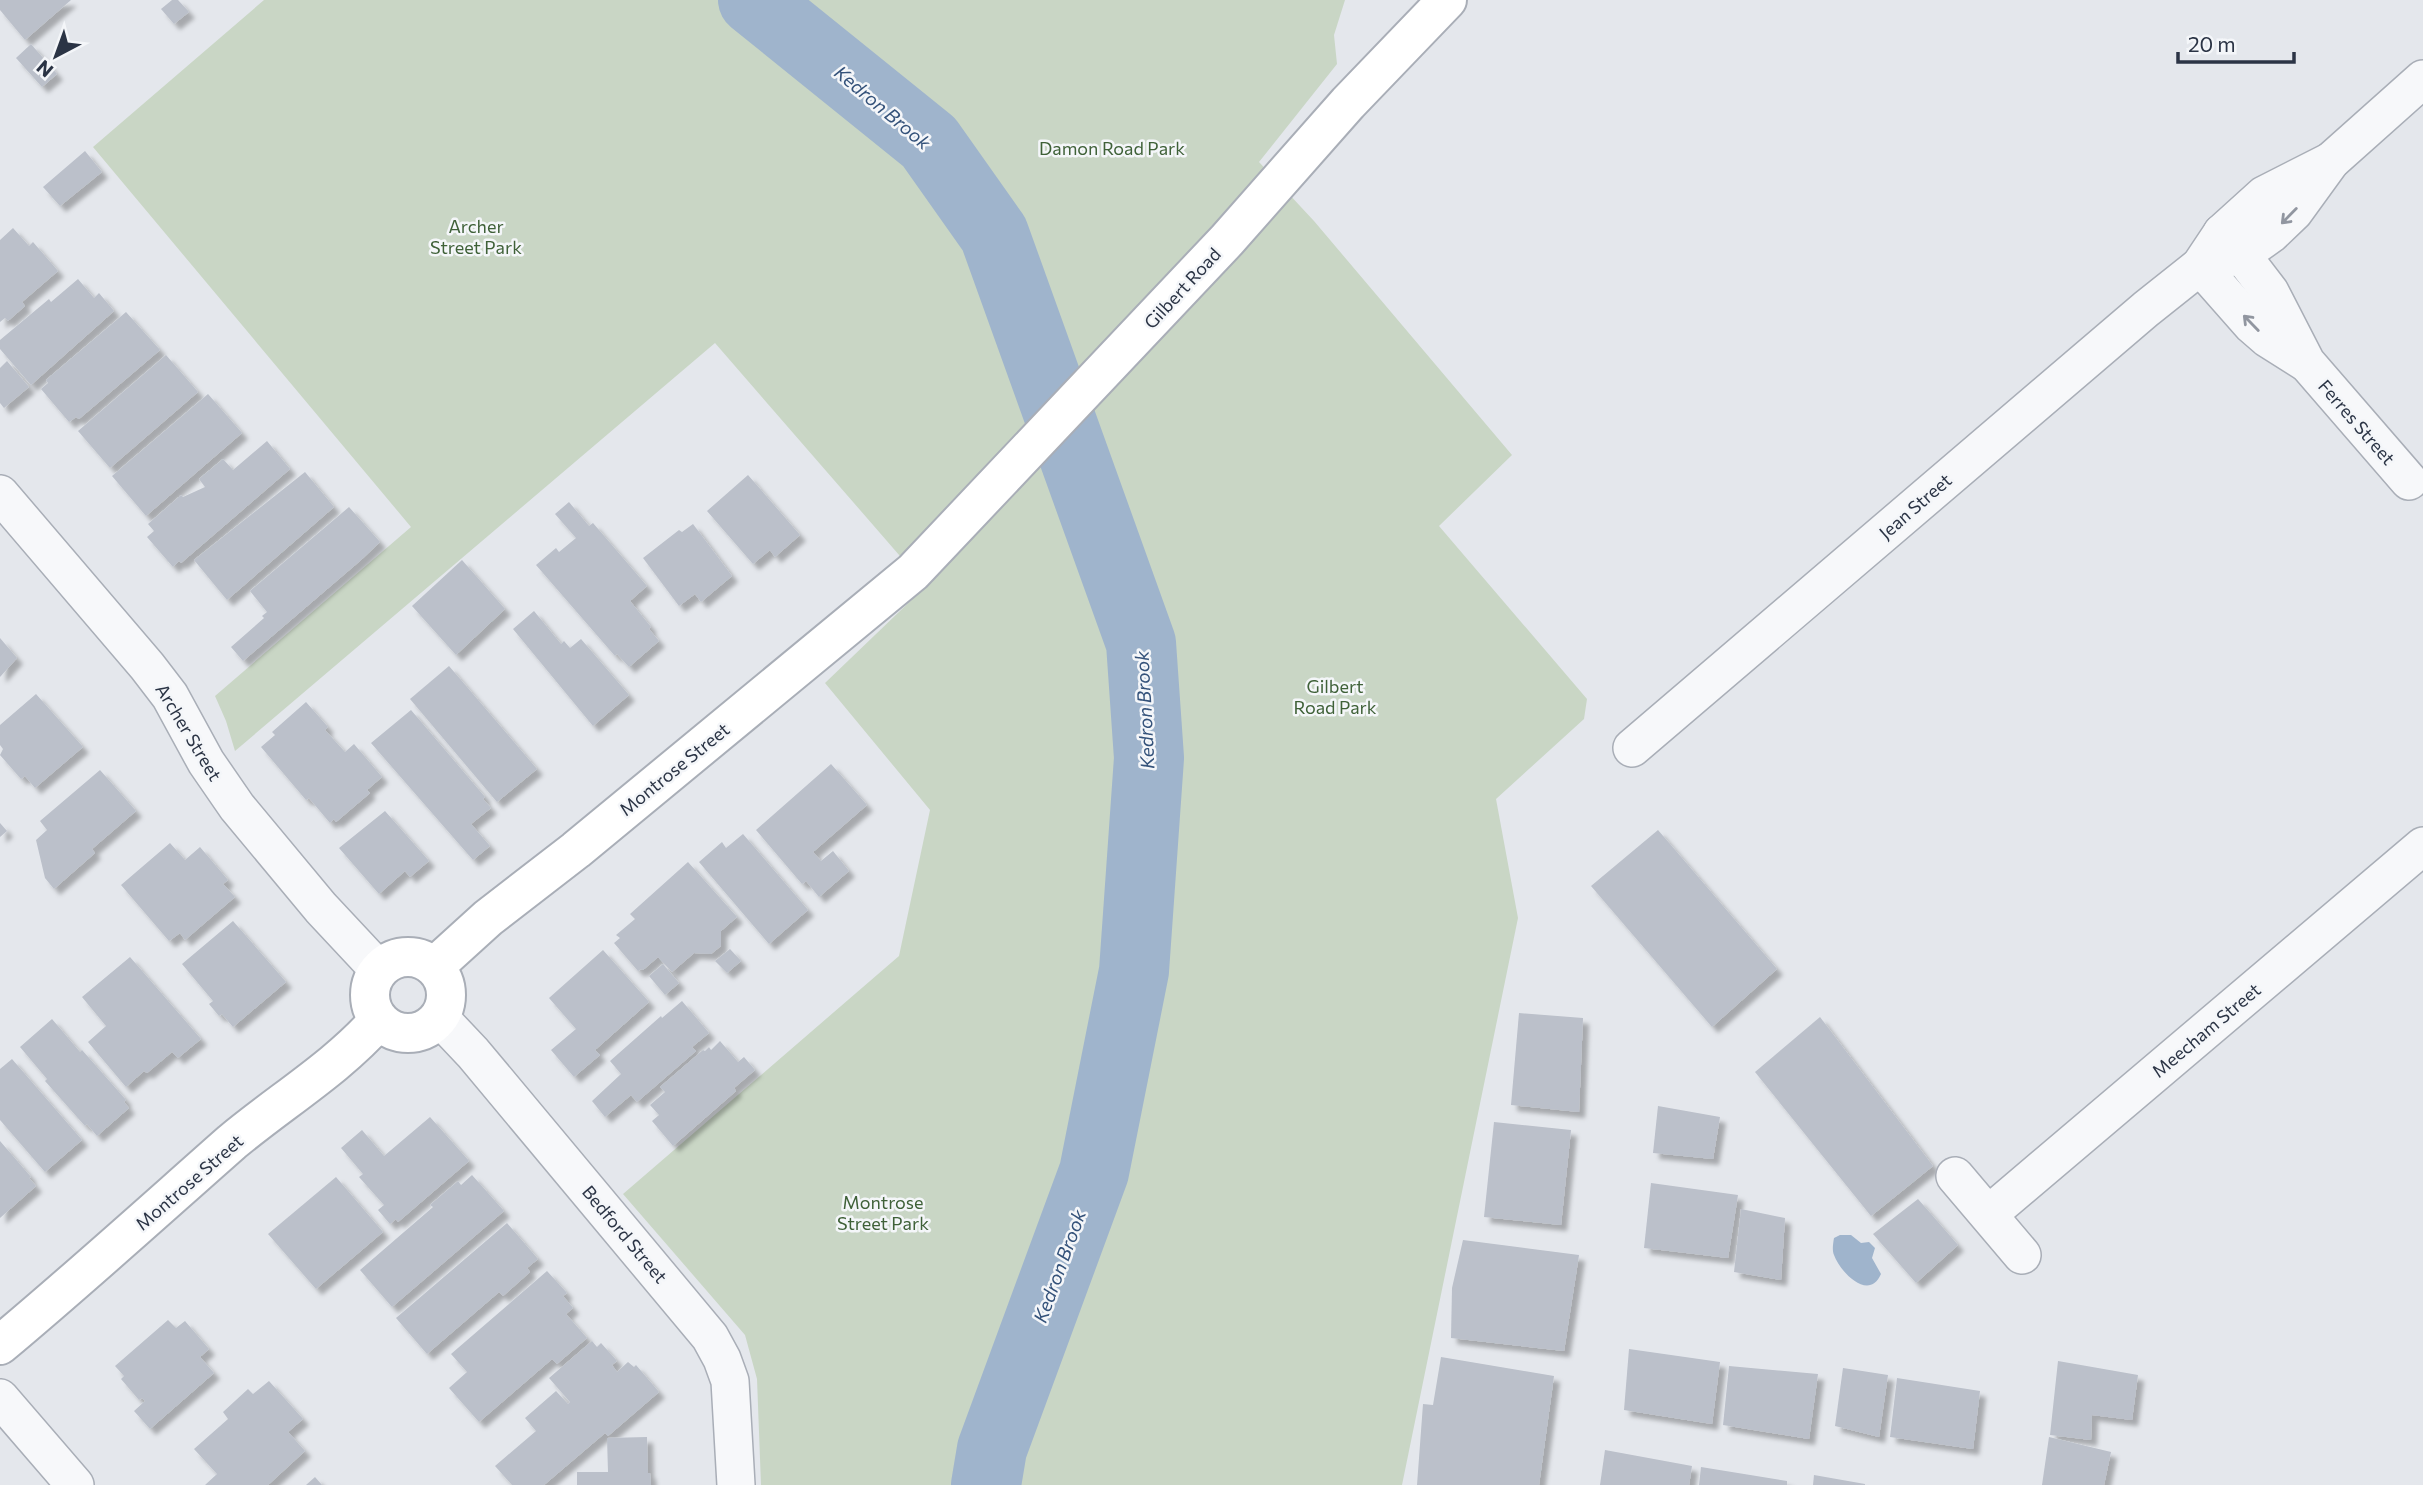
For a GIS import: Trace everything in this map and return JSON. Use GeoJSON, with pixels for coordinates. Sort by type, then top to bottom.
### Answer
{"type":"FeatureCollection","features":[{"type":"Feature","properties":{"kind":"street","name":"Gilbert Road"},"geometry":{"type":"LineString","coordinates":[[913,572],[1227,240],[1348,103],[1447,0]]}},
{"type":"Feature","properties":{"kind":"street","name":"Jean Street"},"geometry":{"type":"LineString","coordinates":[[1632,748],[2127,325],[2200,266],[2232,243],[2259,244],[2294,212],[2331,161],[2423,79]]}},
{"type":"Feature","properties":{"kind":"street","name":"Ferres Street"},"geometry":{"type":"LineString","coordinates":[[2232,243],[2261,278],[2306,362],[2409,481]]}},
{"type":"Feature","properties":{"kind":"street","name":"Ferres Street"},"geometry":{"type":"LineString","coordinates":[[2200,266],[2252,325],[2267,338],[2306,362]]}},
{"type":"Feature","properties":{"kind":"street","name":"Archer Street"},"geometry":{"type":"LineString","coordinates":[[0,494],[170,696],[206,762],[237,807],[321,908],[379,970]]}},
{"type":"Feature","properties":{"kind":"street","name":"Montrose Street"},"geometry":{"type":"LineString","coordinates":[[434,967],[488,918],[576,850],[913,572]]}},
{"type":"Feature","properties":{"kind":"street","name":"Meecham Street"},"geometry":{"type":"LineString","coordinates":[[1989,1214],[2423,846]]}},
{"type":"Feature","properties":{"kind":"street"},"geometry":{"type":"LineString","coordinates":[[400,957],[412,957],[434,967],[445,986],[444,1007],[431,1026],[410,1032],[388,1027],[379,1020],[370,1000],[373,979],[379,970],[400,957]]}},
{"type":"Feature","properties":{"kind":"street","name":"Bedford Street"},"geometry":{"type":"LineString","coordinates":[[439,1017],[473,1053],[709,1337],[722,1359],[730,1381],[736,1485]]}},
{"type":"Feature","properties":{"kind":"street","name":"Montrose Street"},"geometry":{"type":"LineString","coordinates":[[0,1345],[234,1141],[336,1062],[379,1020]]}},
{"type":"Feature","properties":{"kind":"street"},"geometry":{"type":"LineString","coordinates":[[1955,1176],[2022,1255]]}},
{"type":"Feature","properties":{"kind":"street"},"geometry":{"type":"LineString","coordinates":[[0,1398],[75,1485]]}},
{"type":"Feature","properties":{"kind":"green space"},"geometry":{"type":"Polygon","coordinates":[[[264,0],[1345,0],[1334,35],[1337,64],[1259,162],[1314,221],[1512,455],[1439,526],[1587,699],[1584,719],[1496,799],[1518,918],[1402,1485],[761,1485],[757,1379],[745,1335],[623,1194],[899,956],[930,810],[825,683],[926,586],[715,343],[235,751],[215,696],[411,527],[93,147],[264,0]]]}},
{"type":"Feature","properties":{"kind":"water"},"geometry":{"type":"Polygon","coordinates":[[[1851,1235],[1861,1243],[1869,1242],[1875,1248],[1872,1258],[1881,1274],[1876,1282],[1862,1285],[1842,1269],[1833,1249],[1834,1238],[1851,1235]]]}},
{"type":"Feature","properties":{"kind":"building"},"geometry":{"type":"Polygon","coordinates":[[[0,0],[71,0],[25,40],[0,10],[0,0]]]}},
{"type":"Feature","properties":{"kind":"building"},"geometry":{"type":"Polygon","coordinates":[[[172,0],[178,0],[189,12],[174,24],[161,9],[172,0]]]}},
{"type":"Feature","properties":{"kind":"building"},"geometry":{"type":"Polygon","coordinates":[[[31,44],[57,74],[42,87],[16,58],[31,44]]]}},
{"type":"Feature","properties":{"kind":"building"},"geometry":{"type":"Polygon","coordinates":[[[85,151],[102,172],[60,206],[43,187],[85,151]]]}},
{"type":"Feature","properties":{"kind":"building"},"geometry":{"type":"Polygon","coordinates":[[[13,228],[29,246],[33,242],[58,271],[22,302],[25,306],[8,321],[5,318],[0,322],[0,240],[13,228]]]}},
{"type":"Feature","properties":{"kind":"building"},"geometry":{"type":"Polygon","coordinates":[[[78,279],[94,298],[99,293],[114,311],[31,385],[0,349],[0,340],[49,299],[51,302],[78,279]]]}},
{"type":"Feature","properties":{"kind":"building"},"geometry":{"type":"Polygon","coordinates":[[[126,312],[160,350],[79,419],[76,417],[69,422],[41,389],[48,383],[46,380],[126,312]]]}},
{"type":"Feature","properties":{"kind":"building"},"geometry":{"type":"Polygon","coordinates":[[[166,355],[198,392],[110,468],[78,431],[166,355]]]}},
{"type":"Feature","properties":{"kind":"building"},"geometry":{"type":"Polygon","coordinates":[[[7,361],[29,387],[4,408],[0,403],[0,368],[7,361]]]}},
{"type":"Feature","properties":{"kind":"building"},"geometry":{"type":"Polygon","coordinates":[[[208,394],[242,433],[146,516],[112,476],[208,394]]]}},
{"type":"Feature","properties":{"kind":"building"},"geometry":{"type":"Polygon","coordinates":[[[267,441],[290,469],[173,567],[147,537],[154,531],[148,524],[181,495],[183,497],[205,487],[199,479],[223,459],[233,470],[267,441]]]}},
{"type":"Feature","properties":{"kind":"building"},"geometry":{"type":"Polygon","coordinates":[[[305,472],[334,507],[227,600],[194,560],[305,472]]]}},
{"type":"Feature","properties":{"kind":"building"},"geometry":{"type":"Polygon","coordinates":[[[748,475],[800,535],[775,557],[770,550],[753,564],[707,511],[748,475]]]}},
{"type":"Feature","properties":{"kind":"building"},"geometry":{"type":"Polygon","coordinates":[[[569,502],[589,526],[593,523],[647,586],[630,601],[659,641],[629,667],[617,654],[615,656],[536,565],[556,548],[559,552],[576,538],[555,514],[569,502]]]}},
{"type":"Feature","properties":{"kind":"building"},"geometry":{"type":"Polygon","coordinates":[[[349,507],[380,542],[243,661],[231,647],[264,618],[262,616],[267,612],[250,591],[349,507]]]}},
{"type":"Feature","properties":{"kind":"building"},"geometry":{"type":"Polygon","coordinates":[[[693,524],[732,576],[701,602],[695,594],[679,606],[643,558],[679,530],[682,532],[693,524]]]}},
{"type":"Feature","properties":{"kind":"building"},"geometry":{"type":"Polygon","coordinates":[[[462,560],[505,609],[456,655],[412,606],[462,560]]]}},
{"type":"Feature","properties":{"kind":"building"},"geometry":{"type":"Polygon","coordinates":[[[534,611],[561,644],[564,641],[570,648],[581,639],[629,695],[593,726],[513,629],[534,611]]]}},
{"type":"Feature","properties":{"kind":"building"},"geometry":{"type":"Polygon","coordinates":[[[0,638],[17,658],[0,677],[0,638]]]}},
{"type":"Feature","properties":{"kind":"building"},"geometry":{"type":"Polygon","coordinates":[[[449,666],[537,769],[497,802],[410,699],[449,666]]]}},
{"type":"Feature","properties":{"kind":"building"},"geometry":{"type":"Polygon","coordinates":[[[36,694],[83,747],[35,788],[25,776],[21,779],[0,755],[3,749],[0,745],[0,725],[36,694]]]}},
{"type":"Feature","properties":{"kind":"building"},"geometry":{"type":"Polygon","coordinates":[[[306,702],[328,727],[325,730],[345,752],[354,744],[382,777],[367,790],[370,793],[336,822],[334,819],[330,823],[309,798],[306,800],[261,747],[275,735],[272,732],[306,702]]]}},
{"type":"Feature","properties":{"kind":"building"},"geometry":{"type":"Polygon","coordinates":[[[411,710],[485,797],[483,799],[491,808],[471,824],[490,846],[473,860],[371,743],[411,710]]]}},
{"type":"Feature","properties":{"kind":"building"},"geometry":{"type":"Polygon","coordinates":[[[831,764],[867,805],[813,852],[821,861],[833,851],[849,871],[819,897],[806,881],[802,884],[756,830],[831,764]]]}},
{"type":"Feature","properties":{"kind":"building"},"geometry":{"type":"Polygon","coordinates":[[[100,770],[136,811],[92,849],[95,853],[54,889],[45,878],[36,840],[47,830],[40,821],[100,770]]]}},
{"type":"Feature","properties":{"kind":"building"},"geometry":{"type":"Polygon","coordinates":[[[385,811],[429,861],[410,877],[405,871],[379,894],[339,848],[385,811]]]}},
{"type":"Feature","properties":{"kind":"building"},"geometry":{"type":"Polygon","coordinates":[[[0,823],[7,831],[0,837],[0,823]]]}},
{"type":"Feature","properties":{"kind":"building"},"geometry":{"type":"Polygon","coordinates":[[[1658,830],[1777,969],[1712,1027],[1591,886],[1658,830]]]}},
{"type":"Feature","properties":{"kind":"building"},"geometry":{"type":"Polygon","coordinates":[[[743,834],[808,910],[769,944],[699,862],[722,842],[726,848],[743,834]]]}},
{"type":"Feature","properties":{"kind":"building"},"geometry":{"type":"Polygon","coordinates":[[[170,843],[185,860],[200,847],[228,880],[223,884],[235,897],[185,940],[180,933],[169,941],[121,885],[170,843]]]}},
{"type":"Feature","properties":{"kind":"building"},"geometry":{"type":"Polygon","coordinates":[[[688,862],[737,917],[721,931],[721,946],[711,954],[694,953],[672,972],[658,957],[638,971],[614,943],[620,938],[616,935],[635,919],[630,914],[688,862]]]}},
{"type":"Feature","properties":{"kind":"building"},"geometry":{"type":"Polygon","coordinates":[[[233,921],[286,982],[233,1027],[209,1004],[213,1001],[182,964],[233,921]]]}},
{"type":"Feature","properties":{"kind":"building"},"geometry":{"type":"Polygon","coordinates":[[[730,949],[741,961],[727,973],[715,961],[730,949]]]}},
{"type":"Feature","properties":{"kind":"building"},"geometry":{"type":"Polygon","coordinates":[[[603,950],[649,1002],[595,1050],[600,1055],[574,1077],[551,1050],[576,1029],[549,998],[603,950]]]}},
{"type":"Feature","properties":{"kind":"building"},"geometry":{"type":"Polygon","coordinates":[[[130,957],[201,1039],[178,1058],[172,1052],[126,1087],[88,1042],[106,1026],[82,997],[130,957]]]}},
{"type":"Feature","properties":{"kind":"building"},"geometry":{"type":"Polygon","coordinates":[[[663,964],[679,983],[665,995],[649,976],[663,964]]]}},
{"type":"Feature","properties":{"kind":"building"},"geometry":{"type":"Polygon","coordinates":[[[682,1001],[709,1033],[692,1047],[696,1051],[637,1102],[631,1095],[605,1117],[592,1101],[621,1074],[610,1061],[682,1001]]]}},
{"type":"Feature","properties":{"kind":"building"},"geometry":{"type":"Polygon","coordinates":[[[1519,1013],[1583,1018],[1579,1112],[1511,1105],[1519,1013]]]}},
{"type":"Feature","properties":{"kind":"building"},"geometry":{"type":"Polygon","coordinates":[[[1820,1017],[1933,1166],[1871,1216],[1755,1072],[1820,1017]]]}},
{"type":"Feature","properties":{"kind":"building"},"geometry":{"type":"Polygon","coordinates":[[[52,1019],[126,1100],[124,1102],[129,1108],[97,1136],[45,1081],[47,1079],[20,1047],[52,1019]]]}},
{"type":"Feature","properties":{"kind":"building"},"geometry":{"type":"Polygon","coordinates":[[[720,1041],[738,1062],[744,1057],[755,1070],[734,1088],[736,1091],[673,1146],[652,1121],[659,1115],[650,1105],[665,1092],[660,1087],[703,1050],[709,1047],[711,1050],[720,1041]]]}},
{"type":"Feature","properties":{"kind":"building"},"geometry":{"type":"Polygon","coordinates":[[[12,1059],[82,1140],[45,1172],[0,1120],[0,1069],[12,1059]]]}},
{"type":"Feature","properties":{"kind":"building"},"geometry":{"type":"Polygon","coordinates":[[[1658,1106],[1720,1117],[1713,1159],[1653,1153],[1658,1106]]]}},
{"type":"Feature","properties":{"kind":"building"},"geometry":{"type":"Polygon","coordinates":[[[430,1117],[469,1161],[398,1222],[396,1219],[390,1224],[378,1210],[384,1205],[359,1177],[363,1174],[341,1148],[362,1130],[384,1156],[430,1117]]]}},
{"type":"Feature","properties":{"kind":"building"},"geometry":{"type":"Polygon","coordinates":[[[1494,1122],[1571,1130],[1561,1225],[1484,1217],[1494,1122]]]}},
{"type":"Feature","properties":{"kind":"building"},"geometry":{"type":"Polygon","coordinates":[[[0,1141],[36,1186],[0,1218],[0,1141]]]}},
{"type":"Feature","properties":{"kind":"building"},"geometry":{"type":"Polygon","coordinates":[[[472,1175],[504,1211],[392,1307],[360,1270],[433,1207],[430,1205],[458,1181],[461,1185],[472,1175]]]}},
{"type":"Feature","properties":{"kind":"building"},"geometry":{"type":"Polygon","coordinates":[[[336,1177],[383,1232],[316,1289],[268,1234],[336,1177]]]}},
{"type":"Feature","properties":{"kind":"building"},"geometry":{"type":"Polygon","coordinates":[[[1651,1183],[1738,1195],[1728,1258],[1644,1248],[1651,1183]]]}},
{"type":"Feature","properties":{"kind":"building"},"geometry":{"type":"Polygon","coordinates":[[[1918,1199],[1958,1245],[1916,1283],[1873,1234],[1918,1199]]]}},
{"type":"Feature","properties":{"kind":"building"},"geometry":{"type":"Polygon","coordinates":[[[1741,1209],[1785,1218],[1781,1280],[1734,1272],[1741,1209]]]}},
{"type":"Feature","properties":{"kind":"building"},"geometry":{"type":"Polygon","coordinates":[[[507,1223],[538,1259],[527,1268],[530,1272],[503,1296],[499,1292],[427,1354],[396,1318],[507,1223]]]}},
{"type":"Feature","properties":{"kind":"building"},"geometry":{"type":"Polygon","coordinates":[[[1463,1240],[1579,1255],[1564,1351],[1451,1338],[1452,1288],[1463,1240]]]}},
{"type":"Feature","properties":{"kind":"building"},"geometry":{"type":"Polygon","coordinates":[[[547,1271],[567,1293],[563,1296],[573,1308],[566,1314],[587,1338],[557,1364],[552,1359],[479,1422],[449,1388],[467,1372],[451,1354],[547,1271]]]}},
{"type":"Feature","properties":{"kind":"building"},"geometry":{"type":"Polygon","coordinates":[[[168,1320],[176,1328],[185,1321],[209,1349],[200,1357],[214,1373],[150,1429],[134,1411],[145,1401],[142,1398],[139,1400],[121,1379],[124,1376],[115,1366],[168,1320]]]}},
{"type":"Feature","properties":{"kind":"building"},"geometry":{"type":"Polygon","coordinates":[[[592,1341],[597,1347],[601,1343],[617,1361],[612,1365],[617,1372],[628,1362],[634,1367],[636,1365],[659,1392],[608,1436],[605,1433],[544,1485],[512,1485],[495,1466],[536,1431],[525,1418],[556,1391],[568,1404],[570,1402],[549,1378],[592,1341]]]}},
{"type":"Feature","properties":{"kind":"building"},"geometry":{"type":"Polygon","coordinates":[[[1629,1349],[1720,1362],[1712,1424],[1624,1410],[1629,1349]]]}},
{"type":"Feature","properties":{"kind":"building"},"geometry":{"type":"Polygon","coordinates":[[[1441,1357],[1554,1376],[1539,1485],[1417,1485],[1423,1404],[1433,1405],[1441,1357]]]}},
{"type":"Feature","properties":{"kind":"building"},"geometry":{"type":"Polygon","coordinates":[[[2058,1361],[2138,1375],[2132,1420],[2092,1415],[2091,1440],[2050,1435],[2058,1361]]]}},
{"type":"Feature","properties":{"kind":"building"},"geometry":{"type":"Polygon","coordinates":[[[1729,1366],[1818,1374],[1809,1439],[1723,1425],[1729,1366]]]}},
{"type":"Feature","properties":{"kind":"building"},"geometry":{"type":"Polygon","coordinates":[[[1843,1368],[1888,1375],[1879,1437],[1835,1426],[1843,1368]]]}},
{"type":"Feature","properties":{"kind":"building"},"geometry":{"type":"Polygon","coordinates":[[[1897,1378],[1980,1391],[1973,1449],[1890,1437],[1897,1378]]]}},
{"type":"Feature","properties":{"kind":"building"},"geometry":{"type":"Polygon","coordinates":[[[269,1381],[303,1419],[288,1432],[305,1451],[268,1485],[205,1485],[217,1474],[194,1449],[228,1419],[223,1412],[248,1389],[253,1394],[269,1381]]]}},
{"type":"Feature","properties":{"kind":"building"},"geometry":{"type":"Polygon","coordinates":[[[647,1437],[651,1485],[577,1485],[577,1472],[608,1472],[607,1438],[647,1437]]]}},
{"type":"Feature","properties":{"kind":"building"},"geometry":{"type":"Polygon","coordinates":[[[2049,1437],[2111,1452],[2104,1485],[2042,1485],[2049,1437]]]}},
{"type":"Feature","properties":{"kind":"building"},"geometry":{"type":"Polygon","coordinates":[[[1605,1450],[1692,1466],[1689,1485],[1600,1485],[1605,1450]]]}},
{"type":"Feature","properties":{"kind":"building"},"geometry":{"type":"Polygon","coordinates":[[[1701,1467],[1787,1481],[1787,1485],[1699,1485],[1701,1467]]]}},
{"type":"Feature","properties":{"kind":"building"},"geometry":{"type":"Polygon","coordinates":[[[1814,1475],[1865,1484],[1865,1485],[1813,1485],[1814,1475]]]}},
{"type":"Feature","properties":{"kind":"building"},"geometry":{"type":"Polygon","coordinates":[[[315,1477],[322,1485],[306,1485],[315,1477]]]}},
{"type":"Feature","properties":{"kind":"waterway","name":"Kedron Brook"},"geometry":{"type":"LineString","coordinates":[[753,0],[929,142],[994,234],[1141,643],[1149,758],[1134,971],[1094,1172],[992,1449],[986,1485]]}},
{"type":"Feature","properties":{"kind":"park label","name":"Damon Road Park"},"geometry":{"type":"Point","coordinates":[1112,148]}},
{"type":"Feature","properties":{"kind":"park label","name":"Archer Street Park"},"geometry":{"type":"Point","coordinates":[476,236]}},
{"type":"Feature","properties":{"kind":"park label","name":"Gilbert Road Park"},"geometry":{"type":"Point","coordinates":[1335,696]}},
{"type":"Feature","properties":{"kind":"park label","name":"Montrose Street Park"},"geometry":{"type":"Point","coordinates":[883,1212]}}]}
